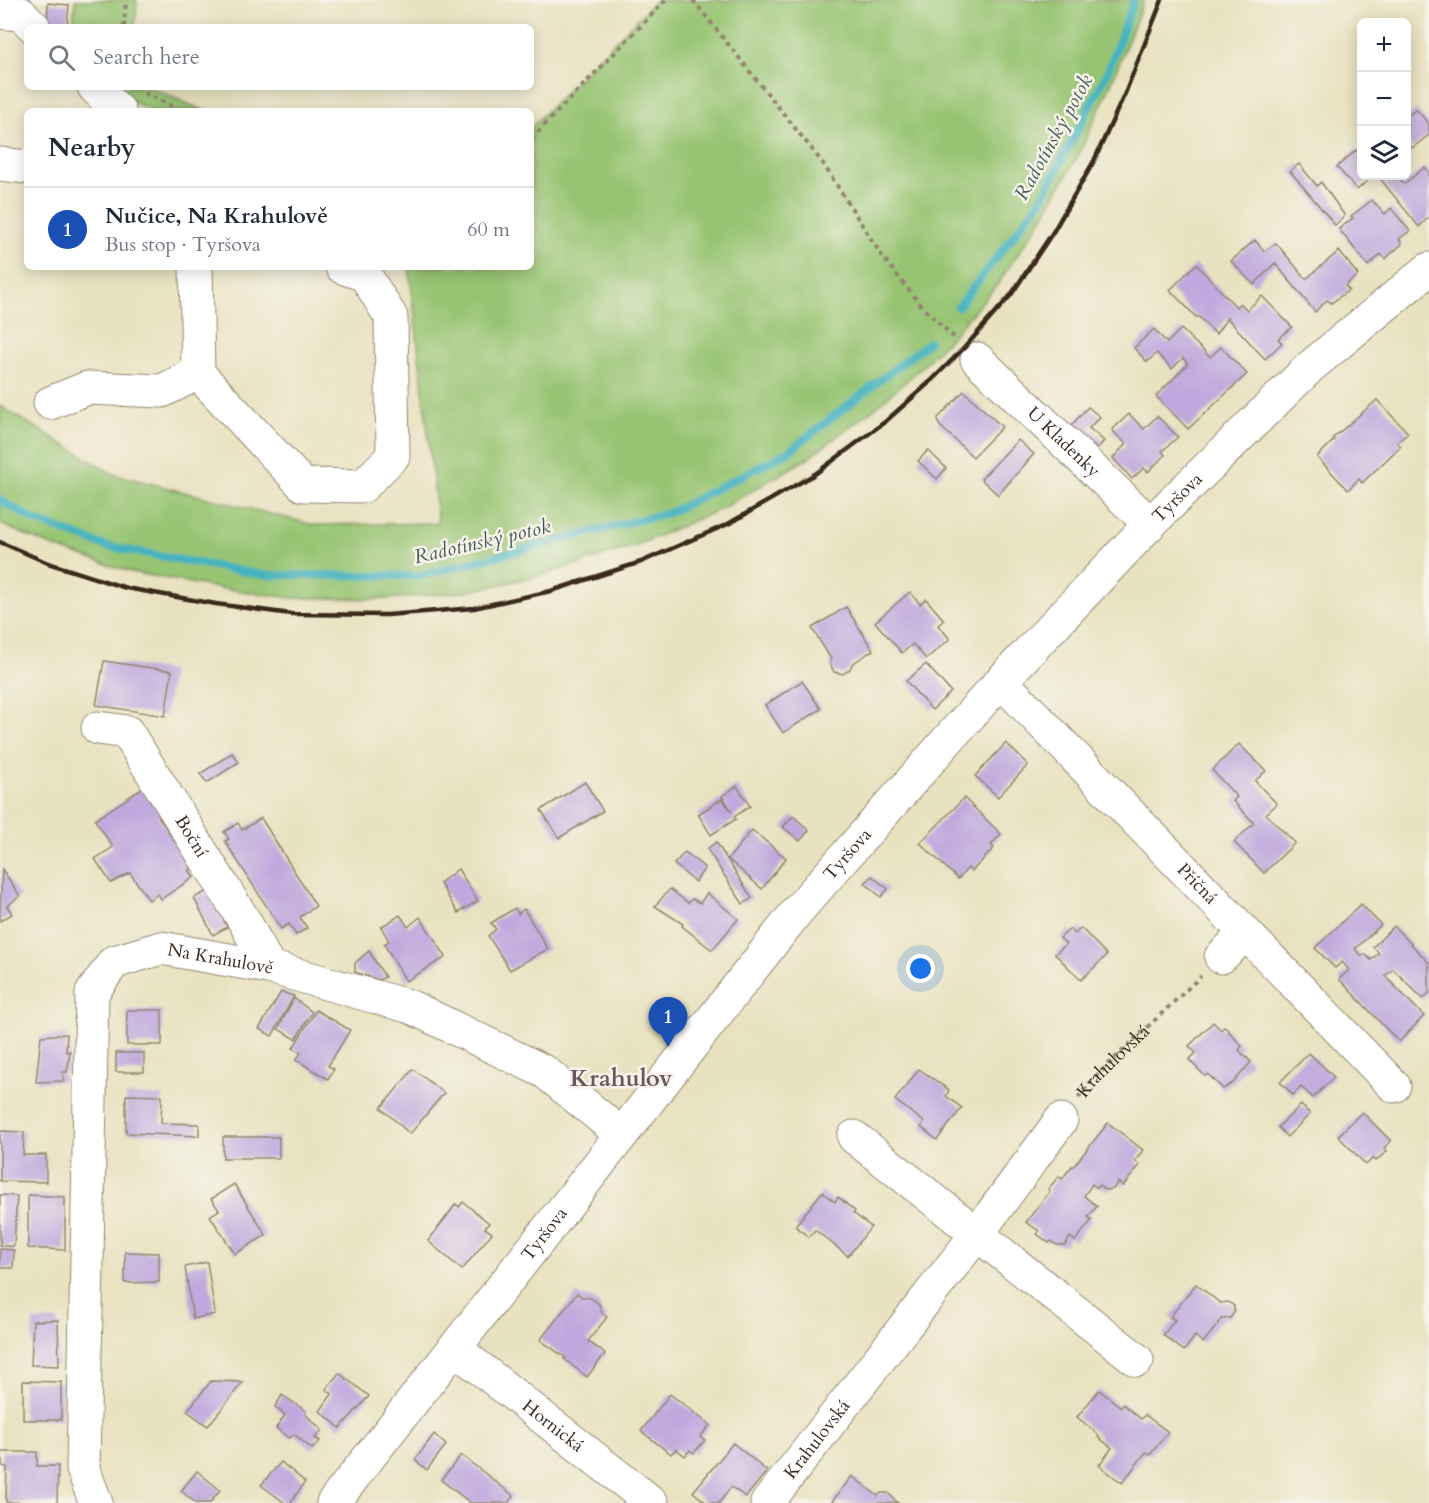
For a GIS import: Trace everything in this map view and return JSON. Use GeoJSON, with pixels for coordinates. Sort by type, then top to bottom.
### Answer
{"type":"FeatureCollection","features":[{"type":"Feature","properties":{"kind":"street"},"geometry":{"type":"LineString","coordinates":[[0,12],[21,14],[31,24]]}},
{"type":"Feature","properties":{"kind":"street"},"geometry":{"type":"LineString","coordinates":[[102,90],[130,101]]}},
{"type":"Feature","properties":{"kind":"street"},"geometry":{"type":"LineString","coordinates":[[0,164],[24,166]]}},
{"type":"Feature","properties":{"kind":"street","name":"Tyršova"},"geometry":{"type":"LineString","coordinates":[[333,1503],[798,910],[1001,681],[1150,524],[1310,367],[1429,269]]}},
{"type":"Feature","properties":{"kind":"street"},"geometry":{"type":"LineString","coordinates":[[196,270],[198,373],[303,485],[363,486],[393,456],[391,317],[365,275],[351,270]]}},
{"type":"Feature","properties":{"kind":"street","name":"U Kladenky"},"geometry":{"type":"LineString","coordinates":[[977,359],[1150,524]]}},
{"type":"Feature","properties":{"kind":"street"},"geometry":{"type":"LineString","coordinates":[[50,403],[87,388],[162,391],[198,373]]}},
{"type":"Feature","properties":{"kind":"street","name":"Příčná"},"geometry":{"type":"LineString","coordinates":[[1001,681],[1394,1086]]}},
{"type":"Feature","properties":{"kind":"street","name":"Boční"},"geometry":{"type":"LineString","coordinates":[[98,728],[127,732],[245,922],[269,967]]}},
{"type":"Feature","properties":{"kind":"street"},"geometry":{"type":"LineString","coordinates":[[1221,957],[1245,934]]}},
{"type":"Feature","properties":{"kind":"street","name":"Na Krahulově"},"geometry":{"type":"LineString","coordinates":[[96,1503],[83,1469],[92,993],[114,962],[161,948],[269,967],[411,1007],[545,1072],[621,1134]]}},
{"type":"Feature","properties":{"kind":"street","name":"Krahulovská"},"geometry":{"type":"LineString","coordinates":[[768,1503],[977,1234],[1061,1120]]}},
{"type":"Feature","properties":{"kind":"street"},"geometry":{"type":"LineString","coordinates":[[855,1137],[1137,1360]]}},
{"type":"Feature","properties":{"kind":"street","name":"Hornická"},"geometry":{"type":"LineString","coordinates":[[454,1348],[652,1503]]}},
{"type":"Feature","properties":{"kind":"path"},"geometry":{"type":"LineString","coordinates":[[124,24],[126,0]]}},
{"type":"Feature","properties":{"kind":"path"},"geometry":{"type":"LineString","coordinates":[[534,136],[666,0]]}},
{"type":"Feature","properties":{"kind":"path"},"geometry":{"type":"LineString","coordinates":[[693,0],[822,162],[882,256],[924,309],[977,359]]}},
{"type":"Feature","properties":{"kind":"path"},"geometry":{"type":"LineString","coordinates":[[130,101],[167,108]]}},
{"type":"Feature","properties":{"kind":"path","name":"Krahulovská"},"geometry":{"type":"LineString","coordinates":[[1061,1120],[1092,1080],[1221,957]]}},
{"type":"Feature","properties":{"kind":"green space"},"geometry":{"type":"Polygon","coordinates":[[[75,0],[137,0],[135,24],[73,24],[75,0]]]}},
{"type":"Feature","properties":{"kind":"green space"},"geometry":{"type":"Polygon","coordinates":[[[656,0],[1144,0],[1111,84],[1079,154],[1039,223],[997,285],[920,369],[875,408],[805,460],[721,509],[635,546],[546,574],[471,591],[387,599],[292,598],[218,588],[131,572],[54,547],[0,524],[0,406],[113,474],[314,525],[438,523],[409,270],[534,270],[534,124],[656,0]]]}},
{"type":"Feature","properties":{"kind":"green space"},"geometry":{"type":"Polygon","coordinates":[[[122,90],[156,90],[198,108],[146,108],[135,103],[122,90]]]}},
{"type":"Feature","properties":{"kind":"building"},"geometry":{"type":"Polygon","coordinates":[[[48,3],[69,5],[67,24],[47,24],[48,3]]]}},
{"type":"Feature","properties":{"kind":"building"},"geometry":{"type":"Polygon","coordinates":[[[1416,109],[1429,124],[1429,135],[1412,148],[1411,147],[1411,113],[1416,109]]]}},
{"type":"Feature","properties":{"kind":"building"},"geometry":{"type":"Polygon","coordinates":[[[1356,150],[1357,180],[1368,180],[1357,190],[1337,167],[1356,150]]]}},
{"type":"Feature","properties":{"kind":"building"},"geometry":{"type":"Polygon","coordinates":[[[1299,164],[1317,186],[1321,182],[1345,216],[1335,225],[1290,171],[1299,164]]]}},
{"type":"Feature","properties":{"kind":"building"},"geometry":{"type":"Polygon","coordinates":[[[1425,167],[1429,172],[1429,217],[1419,227],[1381,180],[1401,180],[1404,184],[1425,167]]]}},
{"type":"Feature","properties":{"kind":"building"},"geometry":{"type":"Polygon","coordinates":[[[1372,200],[1385,214],[1391,208],[1410,231],[1399,239],[1402,244],[1385,259],[1381,254],[1368,266],[1339,229],[1353,218],[1351,216],[1372,200]]]}},
{"type":"Feature","properties":{"kind":"building"},"geometry":{"type":"Polygon","coordinates":[[[1255,240],[1264,251],[1276,243],[1306,279],[1339,251],[1358,275],[1345,286],[1349,290],[1331,303],[1327,300],[1315,312],[1275,263],[1254,285],[1231,261],[1255,240]]]}},
{"type":"Feature","properties":{"kind":"building"},"geometry":{"type":"Polygon","coordinates":[[[1196,264],[1236,307],[1240,303],[1247,310],[1262,296],[1292,327],[1278,339],[1282,343],[1265,359],[1227,318],[1216,334],[1170,290],[1196,264]]]}},
{"type":"Feature","properties":{"kind":"building"},"geometry":{"type":"Polygon","coordinates":[[[1154,329],[1167,343],[1181,329],[1210,357],[1221,347],[1247,374],[1188,429],[1156,396],[1188,364],[1183,358],[1172,369],[1157,353],[1147,362],[1134,348],[1154,329]]]}},
{"type":"Feature","properties":{"kind":"building"},"geometry":{"type":"Polygon","coordinates":[[[964,391],[1002,427],[973,457],[939,425],[938,418],[964,391]]]}},
{"type":"Feature","properties":{"kind":"building"},"geometry":{"type":"Polygon","coordinates":[[[1377,400],[1408,433],[1397,443],[1401,446],[1362,483],[1359,479],[1348,490],[1317,457],[1334,440],[1333,438],[1377,400]]]}},
{"type":"Feature","properties":{"kind":"building"},"geometry":{"type":"Polygon","coordinates":[[[1088,407],[1100,417],[1089,428],[1104,441],[1097,449],[1070,427],[1088,407]]]}},
{"type":"Feature","properties":{"kind":"building"},"geometry":{"type":"Polygon","coordinates":[[[1129,414],[1144,429],[1157,416],[1178,437],[1162,451],[1165,455],[1148,472],[1144,468],[1132,479],[1113,458],[1126,444],[1112,430],[1129,414]]]}},
{"type":"Feature","properties":{"kind":"building"},"geometry":{"type":"Polygon","coordinates":[[[1018,440],[1034,454],[998,495],[981,479],[1018,440]]]}},
{"type":"Feature","properties":{"kind":"building"},"geometry":{"type":"Polygon","coordinates":[[[928,450],[946,468],[937,479],[918,461],[928,450]]]}},
{"type":"Feature","properties":{"kind":"building"},"geometry":{"type":"Polygon","coordinates":[[[910,592],[920,604],[926,599],[944,620],[938,625],[950,639],[926,659],[913,644],[902,653],[875,622],[910,592]]]}},
{"type":"Feature","properties":{"kind":"building"},"geometry":{"type":"Polygon","coordinates":[[[846,607],[873,650],[852,664],[850,669],[843,674],[834,672],[830,664],[831,659],[812,628],[846,607]]]}},
{"type":"Feature","properties":{"kind":"building"},"geometry":{"type":"Polygon","coordinates":[[[104,661],[172,671],[165,716],[96,705],[104,661]]]}},
{"type":"Feature","properties":{"kind":"building"},"geometry":{"type":"Polygon","coordinates":[[[926,664],[951,692],[932,710],[906,681],[926,664]]]}},
{"type":"Feature","properties":{"kind":"building"},"geometry":{"type":"Polygon","coordinates":[[[802,681],[821,709],[783,733],[765,705],[802,681]]]}},
{"type":"Feature","properties":{"kind":"building"},"geometry":{"type":"Polygon","coordinates":[[[1006,743],[1028,765],[998,797],[975,776],[1006,743]]]}},
{"type":"Feature","properties":{"kind":"building"},"geometry":{"type":"Polygon","coordinates":[[[1239,744],[1266,771],[1255,781],[1277,804],[1266,814],[1295,843],[1264,873],[1234,842],[1254,823],[1233,801],[1237,797],[1212,770],[1239,744]]]}},
{"type":"Feature","properties":{"kind":"building"},"geometry":{"type":"Polygon","coordinates":[[[232,753],[239,762],[207,783],[200,774],[232,753]]]}},
{"type":"Feature","properties":{"kind":"building"},"geometry":{"type":"Polygon","coordinates":[[[585,782],[603,811],[559,838],[541,810],[585,782]]]}},
{"type":"Feature","properties":{"kind":"building"},"geometry":{"type":"Polygon","coordinates":[[[737,786],[750,806],[734,817],[736,819],[711,835],[698,814],[722,799],[732,812],[722,796],[737,786]]]}},
{"type":"Feature","properties":{"kind":"building"},"geometry":{"type":"Polygon","coordinates":[[[144,787],[163,815],[159,817],[175,842],[179,839],[197,866],[189,870],[194,877],[161,899],[158,894],[149,900],[130,873],[111,883],[95,859],[113,847],[95,820],[144,787]]]}},
{"type":"Feature","properties":{"kind":"building"},"geometry":{"type":"Polygon","coordinates":[[[964,798],[1001,834],[991,845],[994,848],[972,871],[968,868],[958,879],[920,843],[964,798]]]}},
{"type":"Feature","properties":{"kind":"building"},"geometry":{"type":"Polygon","coordinates":[[[793,816],[809,830],[800,841],[783,827],[793,816]]]}},
{"type":"Feature","properties":{"kind":"building"},"geometry":{"type":"Polygon","coordinates":[[[261,818],[316,906],[300,917],[307,928],[296,935],[289,924],[281,929],[225,841],[229,839],[224,832],[238,823],[242,830],[261,818]]]}},
{"type":"Feature","properties":{"kind":"building"},"geometry":{"type":"Polygon","coordinates":[[[752,830],[786,858],[762,889],[728,859],[752,830]]]}},
{"type":"Feature","properties":{"kind":"building"},"geometry":{"type":"Polygon","coordinates":[[[716,842],[752,898],[743,904],[707,849],[716,842]]]}},
{"type":"Feature","properties":{"kind":"building"},"geometry":{"type":"Polygon","coordinates":[[[685,852],[705,868],[695,882],[674,864],[685,852]]]}},
{"type":"Feature","properties":{"kind":"building"},"geometry":{"type":"Polygon","coordinates":[[[2,869],[20,896],[7,906],[12,914],[0,921],[2,869]]]}},
{"type":"Feature","properties":{"kind":"building"},"geometry":{"type":"Polygon","coordinates":[[[458,869],[478,901],[458,913],[440,883],[458,869]]]}},
{"type":"Feature","properties":{"kind":"building"},"geometry":{"type":"Polygon","coordinates":[[[872,876],[888,889],[881,897],[865,883],[872,876]]]}},
{"type":"Feature","properties":{"kind":"building"},"geometry":{"type":"Polygon","coordinates":[[[670,889],[688,903],[692,899],[700,903],[707,893],[738,919],[712,950],[682,926],[683,924],[655,906],[670,889]]]}},
{"type":"Feature","properties":{"kind":"building"},"geometry":{"type":"Polygon","coordinates":[[[209,890],[227,927],[213,935],[194,898],[209,890]]]}},
{"type":"Feature","properties":{"kind":"building"},"geometry":{"type":"Polygon","coordinates":[[[1361,904],[1381,925],[1355,949],[1362,956],[1365,954],[1371,960],[1379,953],[1373,947],[1394,926],[1429,963],[1429,993],[1423,999],[1393,969],[1385,976],[1424,1016],[1399,1042],[1339,979],[1349,970],[1342,962],[1335,968],[1315,948],[1361,904]]]}},
{"type":"Feature","properties":{"kind":"building"},"geometry":{"type":"Polygon","coordinates":[[[515,908],[518,914],[524,909],[548,949],[510,970],[488,936],[496,929],[491,923],[515,908]]]}},
{"type":"Feature","properties":{"kind":"building"},"geometry":{"type":"Polygon","coordinates":[[[400,915],[408,927],[420,917],[446,957],[406,981],[384,944],[389,941],[381,927],[400,915]]]}},
{"type":"Feature","properties":{"kind":"building"},"geometry":{"type":"Polygon","coordinates":[[[1081,928],[1107,955],[1081,980],[1055,954],[1066,944],[1060,938],[1070,929],[1075,934],[1081,928]]]}},
{"type":"Feature","properties":{"kind":"building"},"geometry":{"type":"Polygon","coordinates":[[[369,951],[385,977],[379,980],[355,972],[355,963],[369,951]]]}},
{"type":"Feature","properties":{"kind":"building"},"geometry":{"type":"Polygon","coordinates":[[[281,992],[294,996],[272,1036],[259,1029],[281,992]]]}},
{"type":"Feature","properties":{"kind":"building"},"geometry":{"type":"Polygon","coordinates":[[[294,998],[312,1012],[296,1039],[278,1029],[294,998]]]}},
{"type":"Feature","properties":{"kind":"building"},"geometry":{"type":"Polygon","coordinates":[[[127,1010],[162,1010],[162,1045],[127,1045],[127,1010]]]}},
{"type":"Feature","properties":{"kind":"building"},"geometry":{"type":"Polygon","coordinates":[[[316,1010],[350,1030],[328,1066],[334,1069],[328,1079],[296,1060],[301,1053],[293,1048],[316,1010]]]}},
{"type":"Feature","properties":{"kind":"building"},"geometry":{"type":"Polygon","coordinates":[[[1213,1022],[1221,1030],[1226,1028],[1242,1046],[1239,1050],[1251,1062],[1233,1083],[1223,1089],[1189,1060],[1196,1053],[1189,1046],[1213,1022]]]}},
{"type":"Feature","properties":{"kind":"building"},"geometry":{"type":"Polygon","coordinates":[[[67,1034],[66,1052],[70,1051],[67,1072],[62,1072],[64,1081],[36,1082],[41,1036],[67,1034]]]}},
{"type":"Feature","properties":{"kind":"building"},"geometry":{"type":"Polygon","coordinates":[[[116,1053],[144,1053],[144,1072],[116,1072],[116,1053]]]}},
{"type":"Feature","properties":{"kind":"building"},"geometry":{"type":"Polygon","coordinates":[[[1309,1053],[1334,1077],[1313,1098],[1301,1087],[1293,1095],[1280,1082],[1309,1053]]]}},
{"type":"Feature","properties":{"kind":"building"},"geometry":{"type":"Polygon","coordinates":[[[413,1069],[444,1093],[410,1134],[381,1108],[413,1069]]]}},
{"type":"Feature","properties":{"kind":"building"},"geometry":{"type":"Polygon","coordinates":[[[919,1069],[949,1090],[946,1096],[962,1108],[937,1140],[921,1127],[924,1122],[895,1100],[919,1069]]]}},
{"type":"Feature","properties":{"kind":"building"},"geometry":{"type":"Polygon","coordinates":[[[126,1095],[162,1096],[161,1123],[199,1124],[199,1136],[126,1133],[126,1095]]]}},
{"type":"Feature","properties":{"kind":"building"},"geometry":{"type":"Polygon","coordinates":[[[1301,1105],[1310,1114],[1287,1137],[1278,1127],[1301,1105]]]}},
{"type":"Feature","properties":{"kind":"building"},"geometry":{"type":"Polygon","coordinates":[[[1362,1112],[1391,1141],[1384,1148],[1387,1151],[1376,1161],[1373,1158],[1366,1165],[1338,1136],[1362,1112]]]}},
{"type":"Feature","properties":{"kind":"building"},"geometry":{"type":"Polygon","coordinates":[[[1108,1123],[1143,1150],[1135,1161],[1140,1165],[1123,1186],[1118,1182],[1113,1189],[1105,1190],[1099,1185],[1097,1188],[1092,1184],[1084,1196],[1097,1206],[1088,1217],[1092,1220],[1075,1241],[1070,1237],[1065,1245],[1057,1245],[1051,1241],[1049,1243],[1037,1234],[1039,1231],[1026,1222],[1050,1191],[1048,1189],[1059,1176],[1062,1179],[1073,1167],[1108,1123]]]}},
{"type":"Feature","properties":{"kind":"building"},"geometry":{"type":"Polygon","coordinates":[[[0,1131],[24,1132],[23,1155],[46,1155],[46,1182],[0,1181],[0,1131]]]}},
{"type":"Feature","properties":{"kind":"building"},"geometry":{"type":"Polygon","coordinates":[[[223,1137],[279,1137],[279,1158],[223,1158],[223,1137]]]}},
{"type":"Feature","properties":{"kind":"building"},"geometry":{"type":"Polygon","coordinates":[[[234,1184],[266,1235],[235,1254],[210,1216],[219,1210],[211,1199],[234,1184]]]}},
{"type":"Feature","properties":{"kind":"building"},"geometry":{"type":"Polygon","coordinates":[[[822,1192],[835,1202],[838,1197],[871,1227],[848,1256],[815,1230],[809,1237],[795,1226],[822,1192]]]}},
{"type":"Feature","properties":{"kind":"building"},"geometry":{"type":"Polygon","coordinates":[[[0,1195],[17,1196],[14,1246],[0,1246],[0,1195]]]}},
{"type":"Feature","properties":{"kind":"building"},"geometry":{"type":"Polygon","coordinates":[[[28,1195],[65,1197],[65,1250],[28,1248],[28,1195]]]}},
{"type":"Feature","properties":{"kind":"building"},"geometry":{"type":"Polygon","coordinates":[[[463,1202],[489,1223],[485,1228],[492,1233],[462,1270],[428,1241],[456,1204],[459,1207],[463,1202]]]}},
{"type":"Feature","properties":{"kind":"building"},"geometry":{"type":"Polygon","coordinates":[[[0,1249],[14,1250],[13,1268],[0,1268],[0,1249]]]}},
{"type":"Feature","properties":{"kind":"building"},"geometry":{"type":"Polygon","coordinates":[[[125,1252],[159,1253],[159,1282],[125,1283],[125,1252]]]}},
{"type":"Feature","properties":{"kind":"building"},"geometry":{"type":"Polygon","coordinates":[[[207,1262],[215,1314],[193,1319],[185,1267],[207,1262]]]}},
{"type":"Feature","properties":{"kind":"building"},"geometry":{"type":"Polygon","coordinates":[[[1196,1284],[1220,1303],[1228,1302],[1234,1306],[1234,1313],[1230,1318],[1222,1319],[1203,1343],[1195,1336],[1184,1351],[1163,1335],[1175,1320],[1170,1317],[1196,1284]]]}},
{"type":"Feature","properties":{"kind":"building"},"geometry":{"type":"Polygon","coordinates":[[[577,1293],[599,1304],[602,1313],[607,1317],[588,1341],[605,1354],[587,1377],[564,1359],[566,1358],[540,1340],[577,1293]]]}},
{"type":"Feature","properties":{"kind":"building"},"geometry":{"type":"Polygon","coordinates":[[[58,1320],[59,1366],[31,1365],[33,1321],[58,1320]]]}},
{"type":"Feature","properties":{"kind":"building"},"geometry":{"type":"Polygon","coordinates":[[[339,1373],[369,1396],[340,1428],[320,1411],[332,1394],[326,1389],[339,1373]]]}},
{"type":"Feature","properties":{"kind":"building"},"geometry":{"type":"Polygon","coordinates":[[[23,1381],[61,1382],[61,1420],[23,1420],[23,1381]]]}},
{"type":"Feature","properties":{"kind":"building"},"geometry":{"type":"Polygon","coordinates":[[[211,1381],[243,1382],[208,1426],[187,1411],[211,1381]]]}},
{"type":"Feature","properties":{"kind":"building"},"geometry":{"type":"Polygon","coordinates":[[[1099,1390],[1121,1407],[1123,1404],[1141,1419],[1145,1415],[1168,1432],[1150,1455],[1146,1452],[1122,1483],[1099,1465],[1112,1448],[1077,1417],[1099,1390]]]}},
{"type":"Feature","properties":{"kind":"building"},"geometry":{"type":"Polygon","coordinates":[[[670,1394],[710,1425],[700,1437],[705,1440],[694,1453],[690,1450],[685,1456],[676,1449],[671,1454],[641,1431],[670,1394]]]}},
{"type":"Feature","properties":{"kind":"building"},"geometry":{"type":"Polygon","coordinates":[[[282,1395],[306,1411],[305,1414],[322,1430],[315,1438],[320,1441],[312,1449],[294,1434],[290,1438],[276,1428],[285,1415],[275,1407],[282,1395]]]}},
{"type":"Feature","properties":{"kind":"building"},"geometry":{"type":"Polygon","coordinates":[[[434,1434],[446,1445],[427,1470],[415,1460],[434,1434]]]}},
{"type":"Feature","properties":{"kind":"building"},"geometry":{"type":"Polygon","coordinates":[[[733,1443],[767,1471],[746,1497],[731,1487],[719,1503],[707,1503],[693,1492],[733,1443]]]}},
{"type":"Feature","properties":{"kind":"building"},"geometry":{"type":"Polygon","coordinates":[[[2,1452],[37,1452],[37,1466],[58,1466],[57,1503],[6,1502],[7,1467],[2,1466],[2,1452]]]}},
{"type":"Feature","properties":{"kind":"building"},"geometry":{"type":"Polygon","coordinates":[[[461,1455],[514,1496],[508,1503],[471,1503],[441,1480],[461,1455]]]}},
{"type":"Feature","properties":{"kind":"building"},"geometry":{"type":"Polygon","coordinates":[[[281,1462],[305,1482],[290,1503],[285,1503],[261,1485],[281,1462]]]}},
{"type":"Feature","properties":{"kind":"building"},"geometry":{"type":"Polygon","coordinates":[[[197,1471],[220,1490],[210,1503],[196,1503],[181,1491],[197,1471]]]}},
{"type":"Feature","properties":{"kind":"building"},"geometry":{"type":"Polygon","coordinates":[[[852,1476],[878,1496],[881,1493],[888,1493],[898,1503],[831,1503],[852,1476]]]}},
{"type":"Feature","properties":{"kind":"waterway","name":"Radotínský potok"},"geometry":{"type":"LineString","coordinates":[[958,307],[1041,200],[1107,73],[1134,0]]}},
{"type":"Feature","properties":{"kind":"waterway","name":"Radotínský potok"},"geometry":{"type":"LineString","coordinates":[[0,500],[34,520],[105,546],[263,575],[419,576],[671,512],[788,452],[929,342]]}},
{"type":"Feature","properties":{"kind":"railway"},"geometry":{"type":"LineString","coordinates":[[0,542],[48,563],[126,588],[291,614],[387,615],[474,608],[551,591],[641,562],[728,524],[815,474],[886,421],[965,347],[1011,295],[1053,232],[1094,161],[1126,91],[1162,0]]}},
{"type":"Feature","properties":{"kind":"place","name":"Nučice, Na Krahulově"},"geometry":{"type":"Point","coordinates":[668,1047]}},
{"type":"Feature","properties":{"kind":"district","name":"Krahulov"},"geometry":{"type":"Point","coordinates":[621,1078]}}]}
